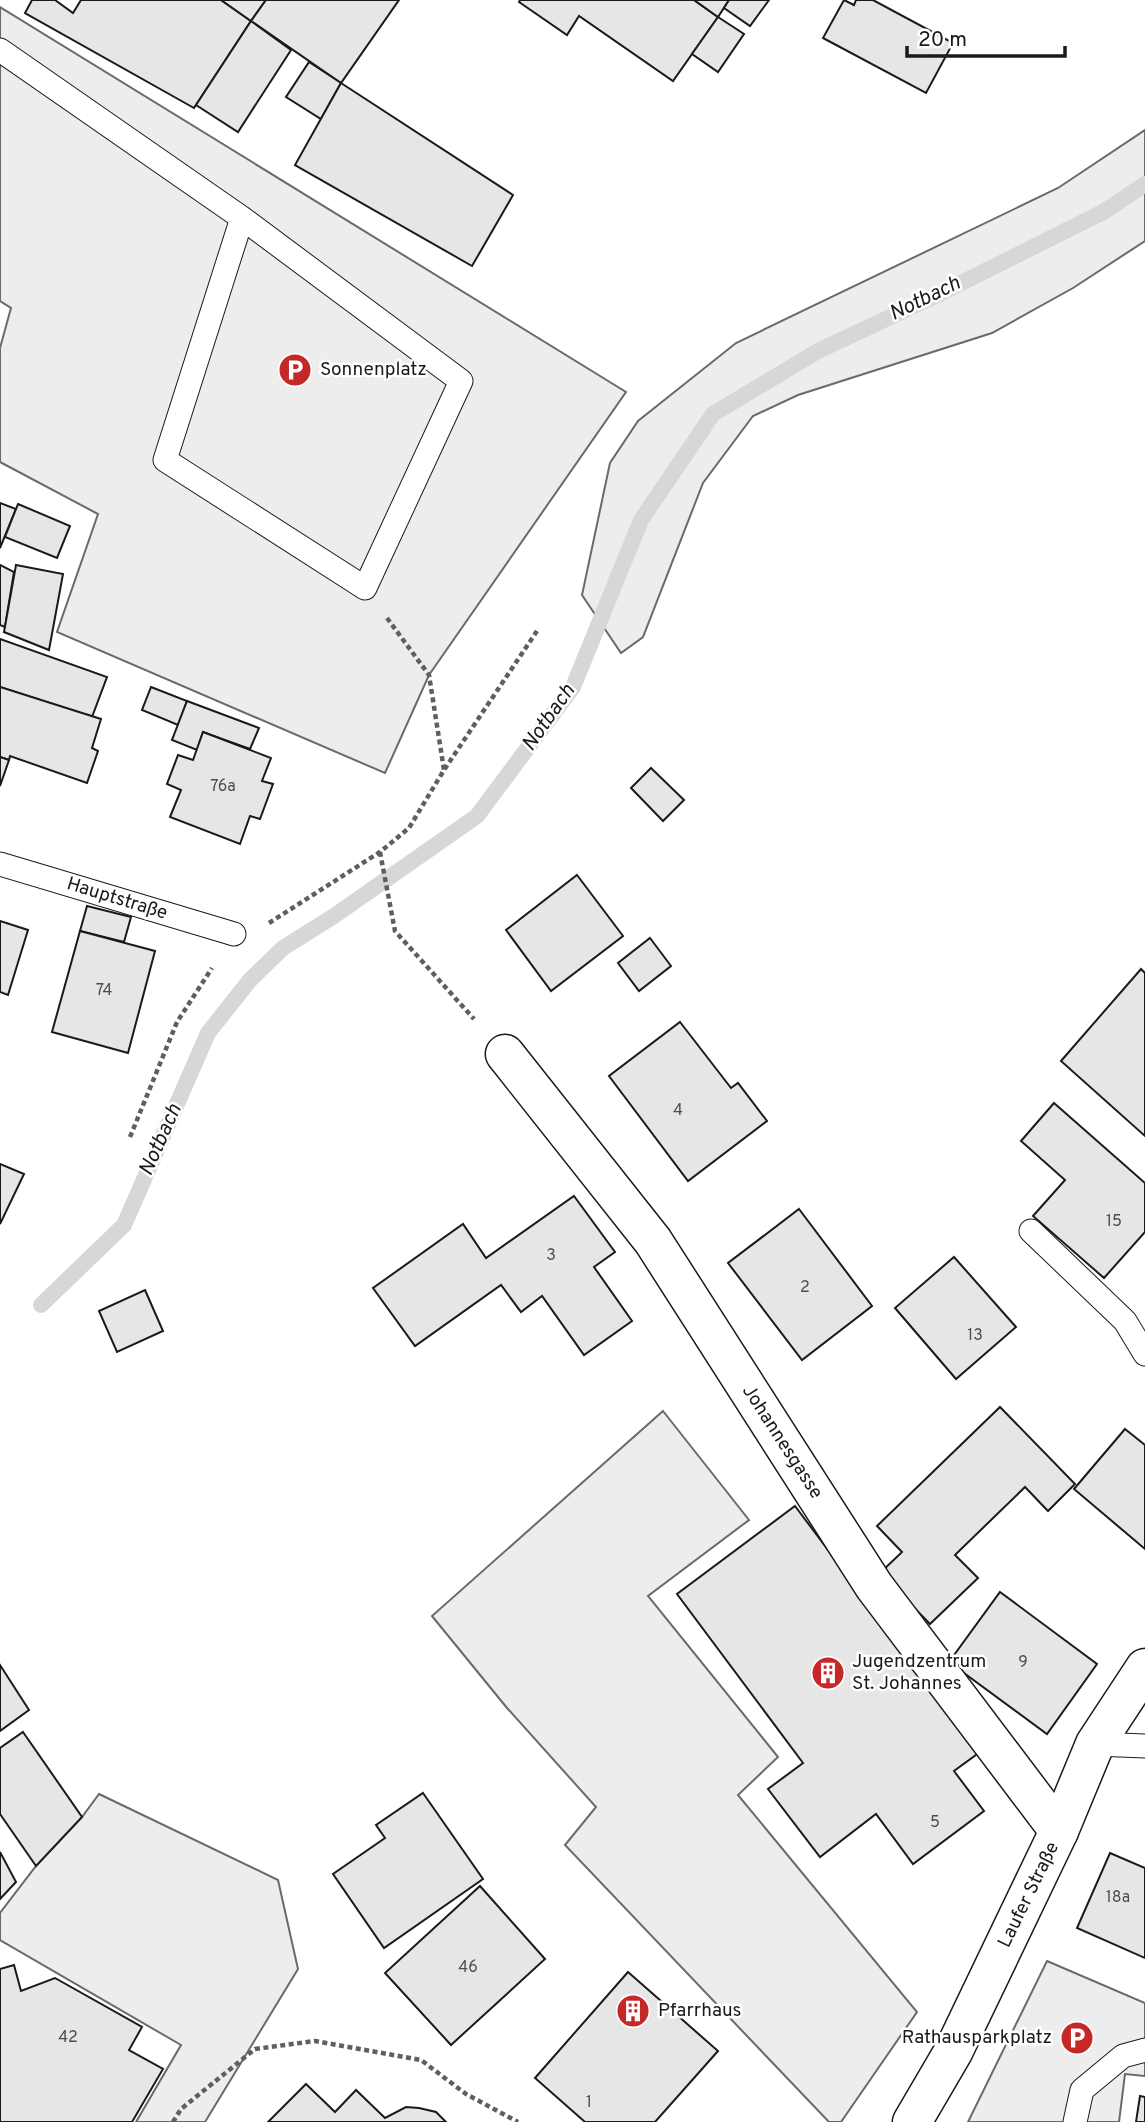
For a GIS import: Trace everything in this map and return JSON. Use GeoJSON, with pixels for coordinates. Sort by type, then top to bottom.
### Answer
{"type":"FeatureCollection","features":[{"type":"Feature","properties":{"kind":"street","name":"Johannesgasse"},"geometry":{"type":"LineString","coordinates":[[505,1054],[653,1241],[874,1586],[1059,1832]]}},
{"type":"Feature","properties":{"kind":"street","name":"Laufer Straße"},"geometry":{"type":"LineString","coordinates":[[912,2122],[953,2052],[1059,1832],[1095,1744],[1145,1668]]}},
{"type":"Feature","properties":{"kind":"lane"},"geometry":{"type":"LineString","coordinates":[[0,50],[242,218],[461,381],[365,588],[165,460],[242,218]]}},
{"type":"Feature","properties":{"kind":"lane","name":"Hauptstraße"},"geometry":{"type":"LineString","coordinates":[[0,864],[234,934]]}},
{"type":"Feature","properties":{"kind":"lane"},"geometry":{"type":"LineString","coordinates":[[1031,1231],[1125,1321],[1145,1354]]}},
{"type":"Feature","properties":{"kind":"lane"},"geometry":{"type":"LineString","coordinates":[[1095,1744],[1145,1745]]}},
{"type":"Feature","properties":{"kind":"lane"},"geometry":{"type":"LineString","coordinates":[[1074,2122],[1082,2090],[1123,2056],[1145,2050]]}},
{"type":"Feature","properties":{"kind":"path"},"geometry":{"type":"LineString","coordinates":[[365,588],[429,675],[444,770]]}},
{"type":"Feature","properties":{"kind":"path"},"geometry":{"type":"LineString","coordinates":[[130,1137],[177,1022],[234,934],[260,929],[380,852],[409,828],[444,770],[537,631]]}},
{"type":"Feature","properties":{"kind":"path"},"geometry":{"type":"LineString","coordinates":[[380,852],[395,931],[505,1054]]}},
{"type":"Feature","properties":{"kind":"path"},"geometry":{"type":"LineString","coordinates":[[173,2122],[181,2109],[255,2049],[315,2041],[421,2060],[466,2094],[518,2122]]}},
{"type":"Feature","properties":{"kind":"shaded area","name":"Sonnenplatz"},"geometry":{"type":"Polygon","coordinates":[[[0,7],[626,392],[429,675],[385,773],[57,632],[98,514],[0,462],[0,348],[11,308],[0,301],[0,7]]]}},
{"type":"Feature","properties":{"kind":"shaded area"},"geometry":{"type":"Polygon","coordinates":[[[1145,130],[1145,241],[1073,288],[992,333],[798,395],[753,416],[703,483],[643,637],[621,653],[582,595],[610,463],[638,421],[736,343],[1058,188],[1145,130]]]}},
{"type":"Feature","properties":{"kind":"shaded area"},"geometry":{"type":"Polygon","coordinates":[[[663,1411],[749,1520],[648,1596],[778,1757],[738,1795],[917,2012],[841,2122],[829,2122],[565,1845],[596,1807],[507,1708],[432,1616],[663,1411]]]}},
{"type":"Feature","properties":{"kind":"shaded area"},"geometry":{"type":"Polygon","coordinates":[[[99,1794],[278,1880],[298,1969],[205,2122],[136,2122],[181,2045],[0,1940],[0,1913],[36,1866],[82,1817],[99,1794]]]}},
{"type":"Feature","properties":{"kind":"shaded area","name":"Rathausparkplatz"},"geometry":{"type":"Polygon","coordinates":[[[1047,1961],[1145,2003],[1145,2076],[1125,2074],[1119,2122],[968,2122],[1047,1961]]]}},
{"type":"Feature","properties":{"kind":"building"},"geometry":{"type":"Polygon","coordinates":[[[32,0],[55,0],[73,13],[81,0],[221,0],[251,21],[194,108],[25,13],[32,0]]]}},
{"type":"Feature","properties":{"kind":"building"},"geometry":{"type":"Polygon","coordinates":[[[221,0],[266,0],[251,21],[221,0]]]}},
{"type":"Feature","properties":{"kind":"building"},"geometry":{"type":"Polygon","coordinates":[[[266,0],[399,0],[341,83],[251,21],[266,0]]]}},
{"type":"Feature","properties":{"kind":"building"},"geometry":{"type":"Polygon","coordinates":[[[694,0],[718,17],[673,81],[579,16],[567,35],[519,2],[694,0]]]}},
{"type":"Feature","properties":{"kind":"building"},"geometry":{"type":"Polygon","coordinates":[[[694,0],[729,0],[718,17],[694,0]]]}},
{"type":"Feature","properties":{"kind":"building"},"geometry":{"type":"Polygon","coordinates":[[[729,0],[769,0],[750,26],[724,8],[729,0]]]}},
{"type":"Feature","properties":{"kind":"building"},"geometry":{"type":"Polygon","coordinates":[[[844,0],[854,5],[856,0],[873,0],[953,43],[926,93],[823,38],[844,0]]]}},
{"type":"Feature","properties":{"kind":"building"},"geometry":{"type":"Polygon","coordinates":[[[718,17],[744,34],[718,72],[692,54],[718,17]]]}},
{"type":"Feature","properties":{"kind":"building"},"geometry":{"type":"Polygon","coordinates":[[[251,21],[291,50],[238,132],[196,105],[251,21]]]}},
{"type":"Feature","properties":{"kind":"building"},"geometry":{"type":"Polygon","coordinates":[[[309,62],[341,83],[321,119],[286,97],[309,62]]]}},
{"type":"Feature","properties":{"kind":"building"},"geometry":{"type":"Polygon","coordinates":[[[341,83],[513,195],[472,266],[295,165],[341,83]]]}},
{"type":"Feature","properties":{"kind":"building"},"geometry":{"type":"Polygon","coordinates":[[[0,503],[16,509],[0,548],[0,503]]]}},
{"type":"Feature","properties":{"kind":"building"},"geometry":{"type":"Polygon","coordinates":[[[18,504],[70,526],[57,558],[5,537],[18,504]]]}},
{"type":"Feature","properties":{"kind":"building"},"geometry":{"type":"Polygon","coordinates":[[[0,565],[14,572],[5,627],[0,625],[0,565]]]}},
{"type":"Feature","properties":{"kind":"building"},"geometry":{"type":"Polygon","coordinates":[[[16,565],[63,574],[49,650],[4,632],[16,565]]]}},
{"type":"Feature","properties":{"kind":"building"},"geometry":{"type":"Polygon","coordinates":[[[0,639],[107,677],[92,717],[0,687],[0,639]]]}},
{"type":"Feature","properties":{"kind":"building"},"geometry":{"type":"Polygon","coordinates":[[[0,687],[101,719],[92,748],[98,751],[87,783],[10,756],[9,760],[0,757],[0,687]]]}},
{"type":"Feature","properties":{"kind":"building"},"geometry":{"type":"Polygon","coordinates":[[[151,687],[187,701],[178,725],[142,710],[151,687]]]}},
{"type":"Feature","properties":{"kind":"building"},"geometry":{"type":"Polygon","coordinates":[[[187,701],[259,728],[250,749],[203,732],[197,750],[172,740],[187,701]]]}},
{"type":"Feature","properties":{"kind":"building"},"geometry":{"type":"Polygon","coordinates":[[[203,732],[271,758],[262,781],[273,784],[260,819],[250,816],[240,844],[170,817],[181,790],[167,784],[178,755],[193,760],[203,732]]]}},
{"type":"Feature","properties":{"kind":"building"},"geometry":{"type":"Polygon","coordinates":[[[0,757],[9,760],[0,786],[0,757]]]}},
{"type":"Feature","properties":{"kind":"building"},"geometry":{"type":"Polygon","coordinates":[[[651,768],[684,800],[663,821],[631,788],[651,768]]]}},
{"type":"Feature","properties":{"kind":"building"},"geometry":{"type":"Polygon","coordinates":[[[577,875],[623,936],[551,991],[506,930],[577,875]]]}},
{"type":"Feature","properties":{"kind":"building"},"geometry":{"type":"Polygon","coordinates":[[[87,906],[131,917],[124,942],[80,931],[87,906]]]}},
{"type":"Feature","properties":{"kind":"building"},"geometry":{"type":"Polygon","coordinates":[[[0,921],[28,930],[8,995],[0,992],[0,921]]]}},
{"type":"Feature","properties":{"kind":"building"},"geometry":{"type":"Polygon","coordinates":[[[80,931],[155,951],[128,1053],[52,1032],[80,931]]]}},
{"type":"Feature","properties":{"kind":"building"},"geometry":{"type":"Polygon","coordinates":[[[650,938],[671,966],[639,991],[618,963],[650,938]]]}},
{"type":"Feature","properties":{"kind":"building"},"geometry":{"type":"Polygon","coordinates":[[[1141,969],[1145,973],[1145,1136],[1061,1061],[1141,969]]]}},
{"type":"Feature","properties":{"kind":"building"},"geometry":{"type":"Polygon","coordinates":[[[680,1022],[731,1088],[738,1083],[767,1121],[688,1181],[609,1076],[680,1022]]]}},
{"type":"Feature","properties":{"kind":"building"},"geometry":{"type":"Polygon","coordinates":[[[1054,1103],[1145,1183],[1145,1232],[1104,1278],[1033,1216],[1065,1180],[1021,1141],[1054,1103]]]}},
{"type":"Feature","properties":{"kind":"building"},"geometry":{"type":"Polygon","coordinates":[[[0,1164],[24,1174],[0,1224],[0,1164]]]}},
{"type":"Feature","properties":{"kind":"building"},"geometry":{"type":"Polygon","coordinates":[[[574,1196],[615,1252],[594,1267],[632,1321],[584,1355],[542,1296],[521,1312],[501,1285],[415,1346],[373,1288],[463,1224],[486,1258],[574,1196]]]}},
{"type":"Feature","properties":{"kind":"building"},"geometry":{"type":"Polygon","coordinates":[[[799,1209],[872,1306],[802,1360],[728,1263],[799,1209]]]}},
{"type":"Feature","properties":{"kind":"building"},"geometry":{"type":"Polygon","coordinates":[[[954,1257],[1016,1327],[956,1379],[895,1308],[954,1257]]]}},
{"type":"Feature","properties":{"kind":"building"},"geometry":{"type":"Polygon","coordinates":[[[145,1290],[163,1331],[117,1352],[99,1311],[145,1290]]]}},
{"type":"Feature","properties":{"kind":"building"},"geometry":{"type":"Polygon","coordinates":[[[1000,1407],[1075,1484],[1048,1511],[1025,1487],[955,1555],[978,1578],[930,1624],[880,1573],[902,1552],[877,1526],[1000,1407]]]}},
{"type":"Feature","properties":{"kind":"building"},"geometry":{"type":"Polygon","coordinates":[[[1125,1429],[1145,1445],[1145,1549],[1074,1489],[1125,1429]]]}},
{"type":"Feature","properties":{"kind":"building","name":"Jugendzentrum St. Johannes"},"geometry":{"type":"Polygon","coordinates":[[[795,1506],[980,1752],[954,1771],[984,1811],[913,1864],[876,1814],[820,1857],[768,1789],[803,1763],[677,1594],[795,1506]]]}},
{"type":"Feature","properties":{"kind":"building"},"geometry":{"type":"Polygon","coordinates":[[[1000,1592],[1097,1664],[1047,1734],[949,1662],[1000,1592]]]}},
{"type":"Feature","properties":{"kind":"building"},"geometry":{"type":"Polygon","coordinates":[[[0,1665],[29,1710],[0,1731],[0,1665]]]}},
{"type":"Feature","properties":{"kind":"building"},"geometry":{"type":"Polygon","coordinates":[[[23,1732],[82,1817],[36,1866],[0,1814],[0,1748],[23,1732]]]}},
{"type":"Feature","properties":{"kind":"building"},"geometry":{"type":"Polygon","coordinates":[[[423,1793],[483,1879],[384,1948],[333,1874],[385,1838],[376,1825],[423,1793]]]}},
{"type":"Feature","properties":{"kind":"building"},"geometry":{"type":"Polygon","coordinates":[[[0,1852],[16,1882],[0,1899],[0,1852]]]}},
{"type":"Feature","properties":{"kind":"building"},"geometry":{"type":"Polygon","coordinates":[[[1110,1853],[1145,1868],[1145,1958],[1077,1928],[1110,1853]]]}},
{"type":"Feature","properties":{"kind":"building"},"geometry":{"type":"Polygon","coordinates":[[[480,1886],[545,1959],[451,2045],[385,1973],[480,1886]]]}},
{"type":"Feature","properties":{"kind":"building"},"geometry":{"type":"Polygon","coordinates":[[[14,1965],[21,1991],[55,1978],[142,2027],[129,2050],[163,2069],[132,2122],[0,2122],[0,1969],[14,1965]]]}},
{"type":"Feature","properties":{"kind":"building","name":"Pfarrhaus"},"geometry":{"type":"Polygon","coordinates":[[[628,1972],[718,2051],[655,2122],[585,2122],[535,2078],[628,1972]]]}},
{"type":"Feature","properties":{"kind":"building"},"geometry":{"type":"Polygon","coordinates":[[[306,2084],[335,2112],[356,2090],[385,2118],[406,2107],[436,2112],[446,2122],[268,2122],[306,2084]]]}},
{"type":"Feature","properties":{"kind":"building"},"geometry":{"type":"Polygon","coordinates":[[[1140,2096],[1145,2097],[1145,2122],[1136,2122],[1140,2096]]]}},
{"type":"Feature","properties":{"kind":"waterway","name":"Notbach"},"geometry":{"type":"LineString","coordinates":[[41,1305],[124,1225],[208,1033],[250,980],[283,948],[334,916],[477,816],[573,687],[641,520],[713,414],[818,351],[1105,211],[1145,184]]}},
{"type":"Feature","properties":{"kind":"place","name":"Sonnenplatz"},"geometry":{"type":"Point","coordinates":[295,370]}},
{"type":"Feature","properties":{"kind":"place","name":"Jugendzentrum St. Johannes"},"geometry":{"type":"Point","coordinates":[828,1673]}},
{"type":"Feature","properties":{"kind":"place","name":"Pfarrhaus"},"geometry":{"type":"Point","coordinates":[633,2011]}},
{"type":"Feature","properties":{"kind":"place","name":"Rathausparkplatz"},"geometry":{"type":"Point","coordinates":[1077,2038]}}]}
